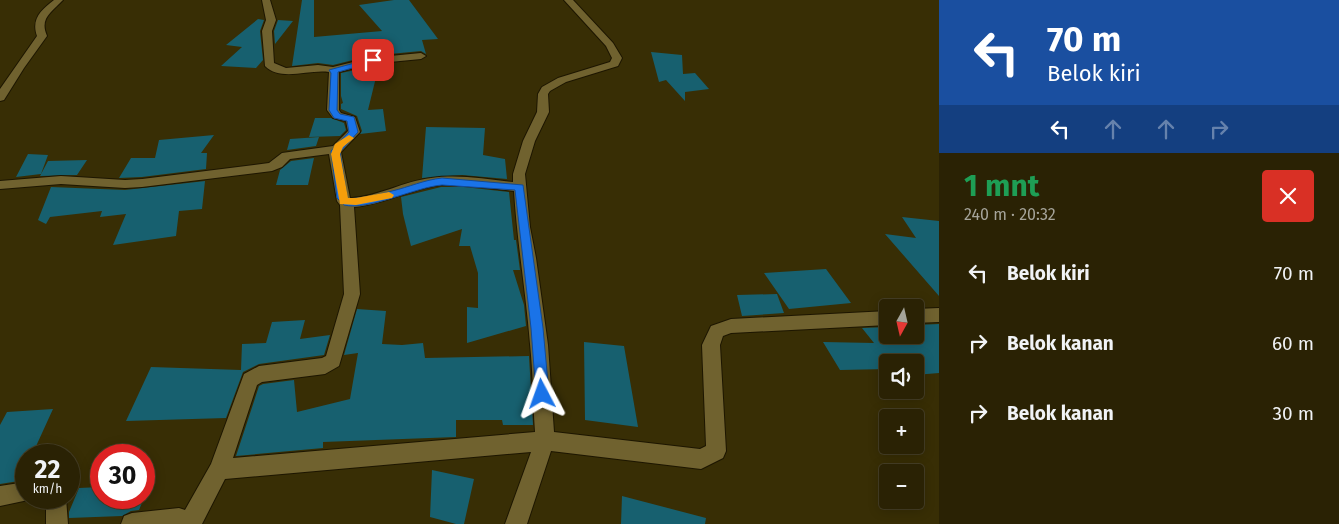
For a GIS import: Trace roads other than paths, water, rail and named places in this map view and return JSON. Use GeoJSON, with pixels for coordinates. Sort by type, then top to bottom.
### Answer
{"type":"FeatureCollection","features":[{"type":"Feature","properties":{"kind":"street"},"geometry":{"type":"LineString","coordinates":[[0,98],[19,67],[42,36],[38,28],[43,14],[59,0]]}},
{"type":"Feature","properties":{"kind":"street"},"geometry":{"type":"LineString","coordinates":[[266,0],[271,20],[267,31],[269,64],[272,67],[282,70],[320,68],[333,70],[373,60],[392,60],[421,56]]}},
{"type":"Feature","properties":{"kind":"street"},"geometry":{"type":"LineString","coordinates":[[516,524],[545,441],[539,345],[520,187],[521,166],[528,141],[543,112],[546,89],[562,80],[614,64],[617,58],[616,53],[605,39],[568,0]]}},
{"type":"Feature","properties":{"kind":"street"},"geometry":{"type":"LineString","coordinates":[[132,524],[179,519],[191,523],[219,469],[247,386],[254,376],[325,366],[333,361],[352,294],[347,203],[342,198],[335,154],[337,149],[354,132],[351,118],[337,116],[333,110],[333,70]]}},
{"type":"Feature","properties":{"kind":"street"},"geometry":{"type":"LineString","coordinates":[[0,185],[61,180],[114,184],[142,183],[274,166],[286,156],[337,149]]}},
{"type":"Feature","properties":{"kind":"street"},"geometry":{"type":"LineString","coordinates":[[347,203],[393,195],[430,182],[461,182],[520,187]]}},
{"type":"Feature","properties":{"kind":"street"},"geometry":{"type":"LineString","coordinates":[[924,316],[939,315]]}},
{"type":"Feature","properties":{"kind":"street"},"geometry":{"type":"LineString","coordinates":[[219,469],[545,441],[701,459],[716,451],[711,346],[716,331],[730,326],[879,318]]}},
{"type":"Feature","properties":{"kind":"street"},"geometry":{"type":"LineString","coordinates":[[0,496],[15,494]]}},
{"type":"Feature","properties":{"kind":"street"},"geometry":{"type":"LineString","coordinates":[[56,509],[57,524]]}}]}
